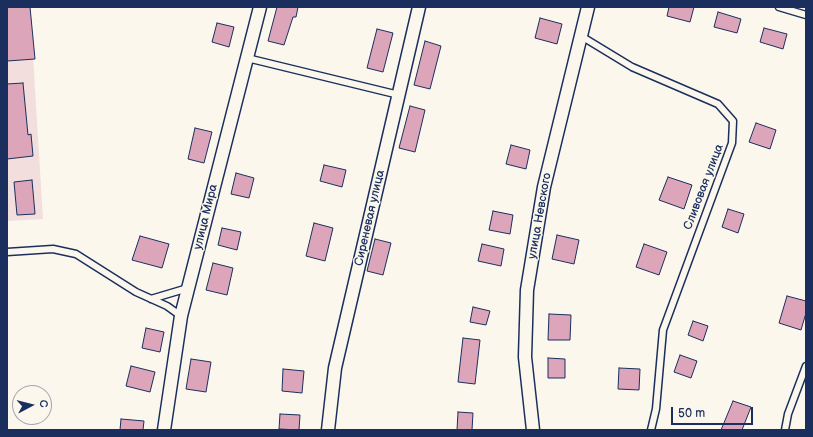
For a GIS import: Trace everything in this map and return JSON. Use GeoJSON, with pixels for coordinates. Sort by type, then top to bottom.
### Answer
{"type":"FeatureCollection","features":[{"type":"Feature","properties":{"kind":"street","name":"улица Мира"},"geometry":{"type":"LineString","coordinates":[[164,430],[181,316],[260,7]]}},
{"type":"Feature","properties":{"kind":"street","name":"Сиреневая улица"},"geometry":{"type":"LineString","coordinates":[[328,430],[335,368],[419,7]]}},
{"type":"Feature","properties":{"kind":"street","name":"улица Невского"},"geometry":{"type":"LineString","coordinates":[[533,430],[525,357],[527,290],[544,187],[588,7]]}},
{"type":"Feature","properties":{"kind":"lane"},"geometry":{"type":"LineString","coordinates":[[779,7],[806,15]]}},
{"type":"Feature","properties":{"kind":"lane","name":"Сливовая улица"},"geometry":{"type":"LineString","coordinates":[[581,36],[632,67],[718,104],[733,122],[732,143],[662,330],[656,409],[651,430]]}},
{"type":"Feature","properties":{"kind":"lane"},"geometry":{"type":"LineString","coordinates":[[247,58],[399,95]]}},
{"type":"Feature","properties":{"kind":"lane"},"geometry":{"type":"LineString","coordinates":[[7,252],[54,249],[76,254],[136,292],[167,306],[181,316]]}},
{"type":"Feature","properties":{"kind":"lane"},"geometry":{"type":"LineString","coordinates":[[151,299],[188,288]]}},
{"type":"Feature","properties":{"kind":"lane"},"geometry":{"type":"LineString","coordinates":[[785,430],[788,414],[806,366]]}},
{"type":"Feature","properties":{"kind":"shaded area"},"geometry":{"type":"Polygon","coordinates":[[[7,7],[30,7],[43,219],[7,221],[7,7]]]}},
{"type":"Feature","properties":{"kind":"building"},"geometry":{"type":"Polygon","coordinates":[[[7,7],[30,7],[35,59],[7,61],[7,7]]]}},
{"type":"Feature","properties":{"kind":"building"},"geometry":{"type":"Polygon","coordinates":[[[277,7],[298,7],[296,17],[293,17],[284,45],[268,41],[277,7]]]}},
{"type":"Feature","properties":{"kind":"building"},"geometry":{"type":"Polygon","coordinates":[[[669,7],[694,7],[690,22],[667,16],[669,7]]]}},
{"type":"Feature","properties":{"kind":"building"},"geometry":{"type":"Polygon","coordinates":[[[718,12],[741,19],[737,33],[714,27],[718,12]]]}},
{"type":"Feature","properties":{"kind":"building"},"geometry":{"type":"Polygon","coordinates":[[[540,18],[562,24],[557,44],[535,38],[540,18]]]}},
{"type":"Feature","properties":{"kind":"building"},"geometry":{"type":"Polygon","coordinates":[[[217,23],[234,27],[229,47],[212,42],[217,23]]]}},
{"type":"Feature","properties":{"kind":"building"},"geometry":{"type":"Polygon","coordinates":[[[764,28],[787,34],[783,49],[760,42],[764,28]]]}},
{"type":"Feature","properties":{"kind":"building"},"geometry":{"type":"Polygon","coordinates":[[[377,29],[393,33],[383,72],[367,68],[377,29]]]}},
{"type":"Feature","properties":{"kind":"building"},"geometry":{"type":"Polygon","coordinates":[[[425,41],[441,46],[430,89],[414,85],[425,41]]]}},
{"type":"Feature","properties":{"kind":"building"},"geometry":{"type":"Polygon","coordinates":[[[23,83],[28,135],[31,134],[33,156],[7,159],[7,84],[23,83]]]}},
{"type":"Feature","properties":{"kind":"building"},"geometry":{"type":"Polygon","coordinates":[[[410,106],[425,110],[415,152],[399,148],[410,106]]]}},
{"type":"Feature","properties":{"kind":"building"},"geometry":{"type":"Polygon","coordinates":[[[756,123],[776,130],[770,149],[749,142],[756,123]]]}},
{"type":"Feature","properties":{"kind":"building"},"geometry":{"type":"Polygon","coordinates":[[[195,128],[212,132],[204,163],[188,159],[195,128]]]}},
{"type":"Feature","properties":{"kind":"building"},"geometry":{"type":"Polygon","coordinates":[[[511,145],[530,150],[526,169],[506,164],[511,145]]]}},
{"type":"Feature","properties":{"kind":"building"},"geometry":{"type":"Polygon","coordinates":[[[324,165],[346,170],[342,187],[320,181],[324,165]]]}},
{"type":"Feature","properties":{"kind":"building"},"geometry":{"type":"Polygon","coordinates":[[[236,173],[254,178],[249,198],[231,194],[236,173]]]}},
{"type":"Feature","properties":{"kind":"building"},"geometry":{"type":"Polygon","coordinates":[[[668,177],[692,185],[684,209],[659,200],[668,177]]]}},
{"type":"Feature","properties":{"kind":"building"},"geometry":{"type":"Polygon","coordinates":[[[32,180],[35,214],[17,215],[14,182],[32,180]]]}},
{"type":"Feature","properties":{"kind":"building"},"geometry":{"type":"Polygon","coordinates":[[[728,209],[744,214],[738,233],[722,227],[728,209]]]}},
{"type":"Feature","properties":{"kind":"building"},"geometry":{"type":"Polygon","coordinates":[[[493,211],[513,215],[510,234],[489,230],[493,211]]]}},
{"type":"Feature","properties":{"kind":"building"},"geometry":{"type":"Polygon","coordinates":[[[314,223],[333,228],[325,261],[306,256],[314,223]]]}},
{"type":"Feature","properties":{"kind":"building"},"geometry":{"type":"Polygon","coordinates":[[[222,228],[241,232],[237,250],[218,245],[222,228]]]}},
{"type":"Feature","properties":{"kind":"building"},"geometry":{"type":"Polygon","coordinates":[[[557,235],[579,240],[574,264],[552,259],[557,235]]]}},
{"type":"Feature","properties":{"kind":"building"},"geometry":{"type":"Polygon","coordinates":[[[140,236],[169,244],[162,268],[132,260],[140,236]]]}},
{"type":"Feature","properties":{"kind":"building"},"geometry":{"type":"Polygon","coordinates":[[[375,239],[391,243],[383,275],[367,271],[375,239]]]}},
{"type":"Feature","properties":{"kind":"building"},"geometry":{"type":"Polygon","coordinates":[[[482,244],[504,249],[501,266],[478,261],[482,244]]]}},
{"type":"Feature","properties":{"kind":"building"},"geometry":{"type":"Polygon","coordinates":[[[644,244],[667,252],[659,275],[636,267],[644,244]]]}},
{"type":"Feature","properties":{"kind":"building"},"geometry":{"type":"Polygon","coordinates":[[[213,263],[233,268],[227,295],[206,290],[213,263]]]}},
{"type":"Feature","properties":{"kind":"building"},"geometry":{"type":"Polygon","coordinates":[[[787,296],[806,301],[806,313],[801,330],[779,323],[787,296]]]}},
{"type":"Feature","properties":{"kind":"building"},"geometry":{"type":"Polygon","coordinates":[[[473,307],[490,311],[486,325],[470,322],[473,307]]]}},
{"type":"Feature","properties":{"kind":"building"},"geometry":{"type":"Polygon","coordinates":[[[549,314],[571,315],[570,340],[548,340],[549,314]]]}},
{"type":"Feature","properties":{"kind":"building"},"geometry":{"type":"Polygon","coordinates":[[[693,321],[708,326],[703,341],[688,335],[693,321]]]}},
{"type":"Feature","properties":{"kind":"building"},"geometry":{"type":"Polygon","coordinates":[[[146,328],[164,332],[160,352],[142,348],[146,328]]]}},
{"type":"Feature","properties":{"kind":"building"},"geometry":{"type":"Polygon","coordinates":[[[463,338],[480,340],[475,384],[458,382],[463,338]]]}},
{"type":"Feature","properties":{"kind":"building"},"geometry":{"type":"Polygon","coordinates":[[[680,355],[697,361],[691,378],[674,372],[680,355]]]}},
{"type":"Feature","properties":{"kind":"building"},"geometry":{"type":"Polygon","coordinates":[[[548,358],[565,359],[565,378],[548,378],[548,358]]]}},
{"type":"Feature","properties":{"kind":"building"},"geometry":{"type":"Polygon","coordinates":[[[191,359],[211,362],[206,392],[186,389],[191,359]]]}},
{"type":"Feature","properties":{"kind":"building"},"geometry":{"type":"Polygon","coordinates":[[[131,366],[155,372],[150,392],[126,386],[131,366]]]}},
{"type":"Feature","properties":{"kind":"building"},"geometry":{"type":"Polygon","coordinates":[[[619,368],[640,369],[639,390],[618,389],[619,368]]]}},
{"type":"Feature","properties":{"kind":"building"},"geometry":{"type":"Polygon","coordinates":[[[283,369],[304,371],[302,393],[282,391],[283,369]]]}},
{"type":"Feature","properties":{"kind":"building"},"geometry":{"type":"Polygon","coordinates":[[[733,401],[751,407],[742,430],[721,430],[733,401]]]}},
{"type":"Feature","properties":{"kind":"building"},"geometry":{"type":"Polygon","coordinates":[[[458,412],[473,413],[472,430],[457,430],[458,412]]]}},
{"type":"Feature","properties":{"kind":"building"},"geometry":{"type":"Polygon","coordinates":[[[280,414],[300,415],[299,430],[279,429],[280,414]]]}},
{"type":"Feature","properties":{"kind":"building"},"geometry":{"type":"Polygon","coordinates":[[[121,419],[144,421],[143,430],[120,430],[121,419]]]}}]}
